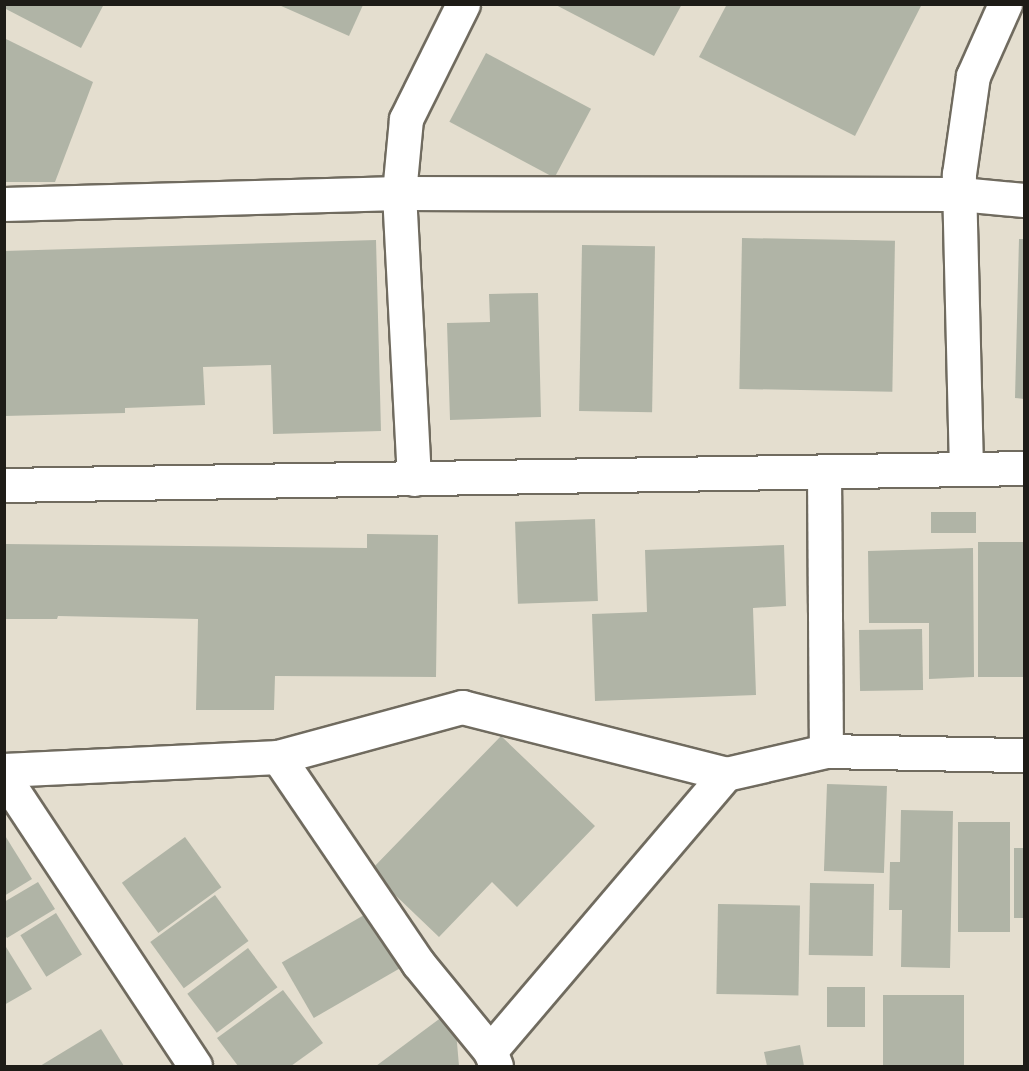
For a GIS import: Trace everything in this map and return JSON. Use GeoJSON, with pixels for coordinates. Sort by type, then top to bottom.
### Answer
{"type":"FeatureCollection","features":[{"type":"Feature","properties":{"kind":"street"},"geometry":{"type":"LineString","coordinates":[[414,479],[399,193],[406,119],[463,4]]}},
{"type":"Feature","properties":{"kind":"street"},"geometry":{"type":"LineString","coordinates":[[966,469],[959,174],[973,76],[1005,4]]}},
{"type":"Feature","properties":{"kind":"street"},"geometry":{"type":"LineString","coordinates":[[4,204],[399,193],[960,194],[1024,200]]}},
{"type":"Feature","properties":{"kind":"street"},"geometry":{"type":"LineString","coordinates":[[4,485],[1024,468]]}},
{"type":"Feature","properties":{"kind":"street"},"geometry":{"type":"LineString","coordinates":[[824,472],[826,751]]}},
{"type":"Feature","properties":{"kind":"street"},"geometry":{"type":"LineString","coordinates":[[4,770],[278,757],[462,707],[726,774],[826,751],[1024,755]]}},
{"type":"Feature","properties":{"kind":"street"},"geometry":{"type":"LineString","coordinates":[[278,757],[418,963],[493,1059],[726,774]]}},
{"type":"Feature","properties":{"kind":"street"},"geometry":{"type":"LineString","coordinates":[[4,777],[195,1066]]}},
{"type":"Feature","properties":{"kind":"building"},"geometry":{"type":"Polygon","coordinates":[[[4,4],[104,4],[81,48],[4,8],[4,4]]]}},
{"type":"Feature","properties":{"kind":"building"},"geometry":{"type":"Polygon","coordinates":[[[554,4],[682,4],[654,56],[554,4]]]}},
{"type":"Feature","properties":{"kind":"building"},"geometry":{"type":"Polygon","coordinates":[[[727,4],[922,4],[855,136],[699,57],[727,4]]]}},
{"type":"Feature","properties":{"kind":"building"},"geometry":{"type":"Polygon","coordinates":[[[279,5],[363,5],[349,36],[279,5]]]}},
{"type":"Feature","properties":{"kind":"building"},"geometry":{"type":"Polygon","coordinates":[[[4,38],[93,82],[55,182],[4,182],[4,38]]]}},
{"type":"Feature","properties":{"kind":"building"},"geometry":{"type":"Polygon","coordinates":[[[486,53],[591,109],[554,178],[449,122],[486,53]]]}},
{"type":"Feature","properties":{"kind":"building"},"geometry":{"type":"Polygon","coordinates":[[[742,238],[895,241],[892,392],[739,389],[742,238]]]}},
{"type":"Feature","properties":{"kind":"building"},"geometry":{"type":"Polygon","coordinates":[[[1019,239],[1024,239],[1024,399],[1015,398],[1019,239]]]}},
{"type":"Feature","properties":{"kind":"building"},"geometry":{"type":"Polygon","coordinates":[[[376,240],[381,431],[273,434],[271,365],[203,367],[205,405],[125,408],[125,413],[4,416],[4,251],[376,240]]]}},
{"type":"Feature","properties":{"kind":"building"},"geometry":{"type":"Polygon","coordinates":[[[582,245],[655,246],[652,412],[579,411],[582,245]]]}},
{"type":"Feature","properties":{"kind":"building"},"geometry":{"type":"Polygon","coordinates":[[[538,293],[541,417],[450,420],[447,323],[490,322],[489,294],[538,293]]]}},
{"type":"Feature","properties":{"kind":"building"},"geometry":{"type":"Polygon","coordinates":[[[931,512],[976,512],[976,533],[931,533],[931,512]]]}},
{"type":"Feature","properties":{"kind":"building"},"geometry":{"type":"Polygon","coordinates":[[[595,519],[598,601],[518,604],[515,522],[595,519]]]}},
{"type":"Feature","properties":{"kind":"building"},"geometry":{"type":"Polygon","coordinates":[[[367,534],[438,535],[436,677],[275,676],[274,710],[196,710],[198,619],[58,616],[57,619],[5,619],[5,544],[367,548],[367,534]]]}},
{"type":"Feature","properties":{"kind":"building"},"geometry":{"type":"Polygon","coordinates":[[[978,542],[1024,542],[1024,677],[978,677],[978,542]]]}},
{"type":"Feature","properties":{"kind":"building"},"geometry":{"type":"Polygon","coordinates":[[[784,545],[786,606],[753,608],[756,695],[595,701],[592,614],[647,612],[645,550],[784,545]]]}},
{"type":"Feature","properties":{"kind":"building"},"geometry":{"type":"Polygon","coordinates":[[[973,548],[974,677],[929,679],[929,623],[869,623],[868,551],[973,548]]]}},
{"type":"Feature","properties":{"kind":"building"},"geometry":{"type":"Polygon","coordinates":[[[922,629],[923,690],[860,691],[859,630],[922,629]]]}},
{"type":"Feature","properties":{"kind":"building"},"geometry":{"type":"Polygon","coordinates":[[[501,736],[595,826],[517,907],[492,882],[439,937],[370,871],[501,736]]]}},
{"type":"Feature","properties":{"kind":"building"},"geometry":{"type":"Polygon","coordinates":[[[827,784],[887,786],[884,873],[824,871],[827,784]]]}},
{"type":"Feature","properties":{"kind":"building"},"geometry":{"type":"Polygon","coordinates":[[[901,810],[953,811],[950,968],[901,967],[902,910],[889,910],[890,862],[900,862],[901,810]]]}},
{"type":"Feature","properties":{"kind":"building"},"geometry":{"type":"Polygon","coordinates":[[[958,822],[1010,822],[1010,932],[958,932],[958,822]]]}},
{"type":"Feature","properties":{"kind":"building"},"geometry":{"type":"Polygon","coordinates":[[[4,834],[32,879],[4,896],[4,834]]]}},
{"type":"Feature","properties":{"kind":"building"},"geometry":{"type":"Polygon","coordinates":[[[185,837],[221,887],[158,933],[122,883],[185,837]]]}},
{"type":"Feature","properties":{"kind":"building"},"geometry":{"type":"Polygon","coordinates":[[[1014,848],[1024,848],[1024,918],[1014,918],[1014,848]]]}},
{"type":"Feature","properties":{"kind":"building"},"geometry":{"type":"Polygon","coordinates":[[[38,882],[55,909],[7,938],[4,934],[4,902],[38,882]]]}},
{"type":"Feature","properties":{"kind":"building"},"geometry":{"type":"Polygon","coordinates":[[[810,883],[874,884],[873,956],[809,955],[810,883]]]}},
{"type":"Feature","properties":{"kind":"building"},"geometry":{"type":"Polygon","coordinates":[[[215,895],[249,941],[184,988],[150,942],[215,895]]]}},
{"type":"Feature","properties":{"kind":"building"},"geometry":{"type":"Polygon","coordinates":[[[718,904],[800,905],[798,995],[716,994],[718,904]]]}},
{"type":"Feature","properties":{"kind":"building"},"geometry":{"type":"Polygon","coordinates":[[[371,911],[403,966],[314,1018],[282,963],[371,911]]]}},
{"type":"Feature","properties":{"kind":"building"},"geometry":{"type":"Polygon","coordinates":[[[56,913],[82,955],[46,977],[20,935],[56,913]]]}},
{"type":"Feature","properties":{"kind":"building"},"geometry":{"type":"Polygon","coordinates":[[[6,947],[32,989],[4,1005],[4,948],[6,947]]]}},
{"type":"Feature","properties":{"kind":"building"},"geometry":{"type":"Polygon","coordinates":[[[248,948],[277,987],[217,1033],[187,994],[248,948]]]}},
{"type":"Feature","properties":{"kind":"building"},"geometry":{"type":"Polygon","coordinates":[[[827,987],[865,987],[865,1027],[827,1027],[827,987]]]}},
{"type":"Feature","properties":{"kind":"building"},"geometry":{"type":"Polygon","coordinates":[[[283,990],[323,1043],[291,1066],[238,1066],[217,1038],[283,990]]]}},
{"type":"Feature","properties":{"kind":"building"},"geometry":{"type":"Polygon","coordinates":[[[883,995],[964,995],[964,1065],[883,1065],[883,995]]]}},
{"type":"Feature","properties":{"kind":"building"},"geometry":{"type":"Polygon","coordinates":[[[454,1008],[459,1066],[376,1066],[454,1008]]]}},
{"type":"Feature","properties":{"kind":"building"},"geometry":{"type":"Polygon","coordinates":[[[101,1029],[124,1066],[40,1066],[101,1029]]]}},
{"type":"Feature","properties":{"kind":"building"},"geometry":{"type":"Polygon","coordinates":[[[800,1045],[804,1066],[767,1066],[764,1052],[800,1045]]]}}]}
